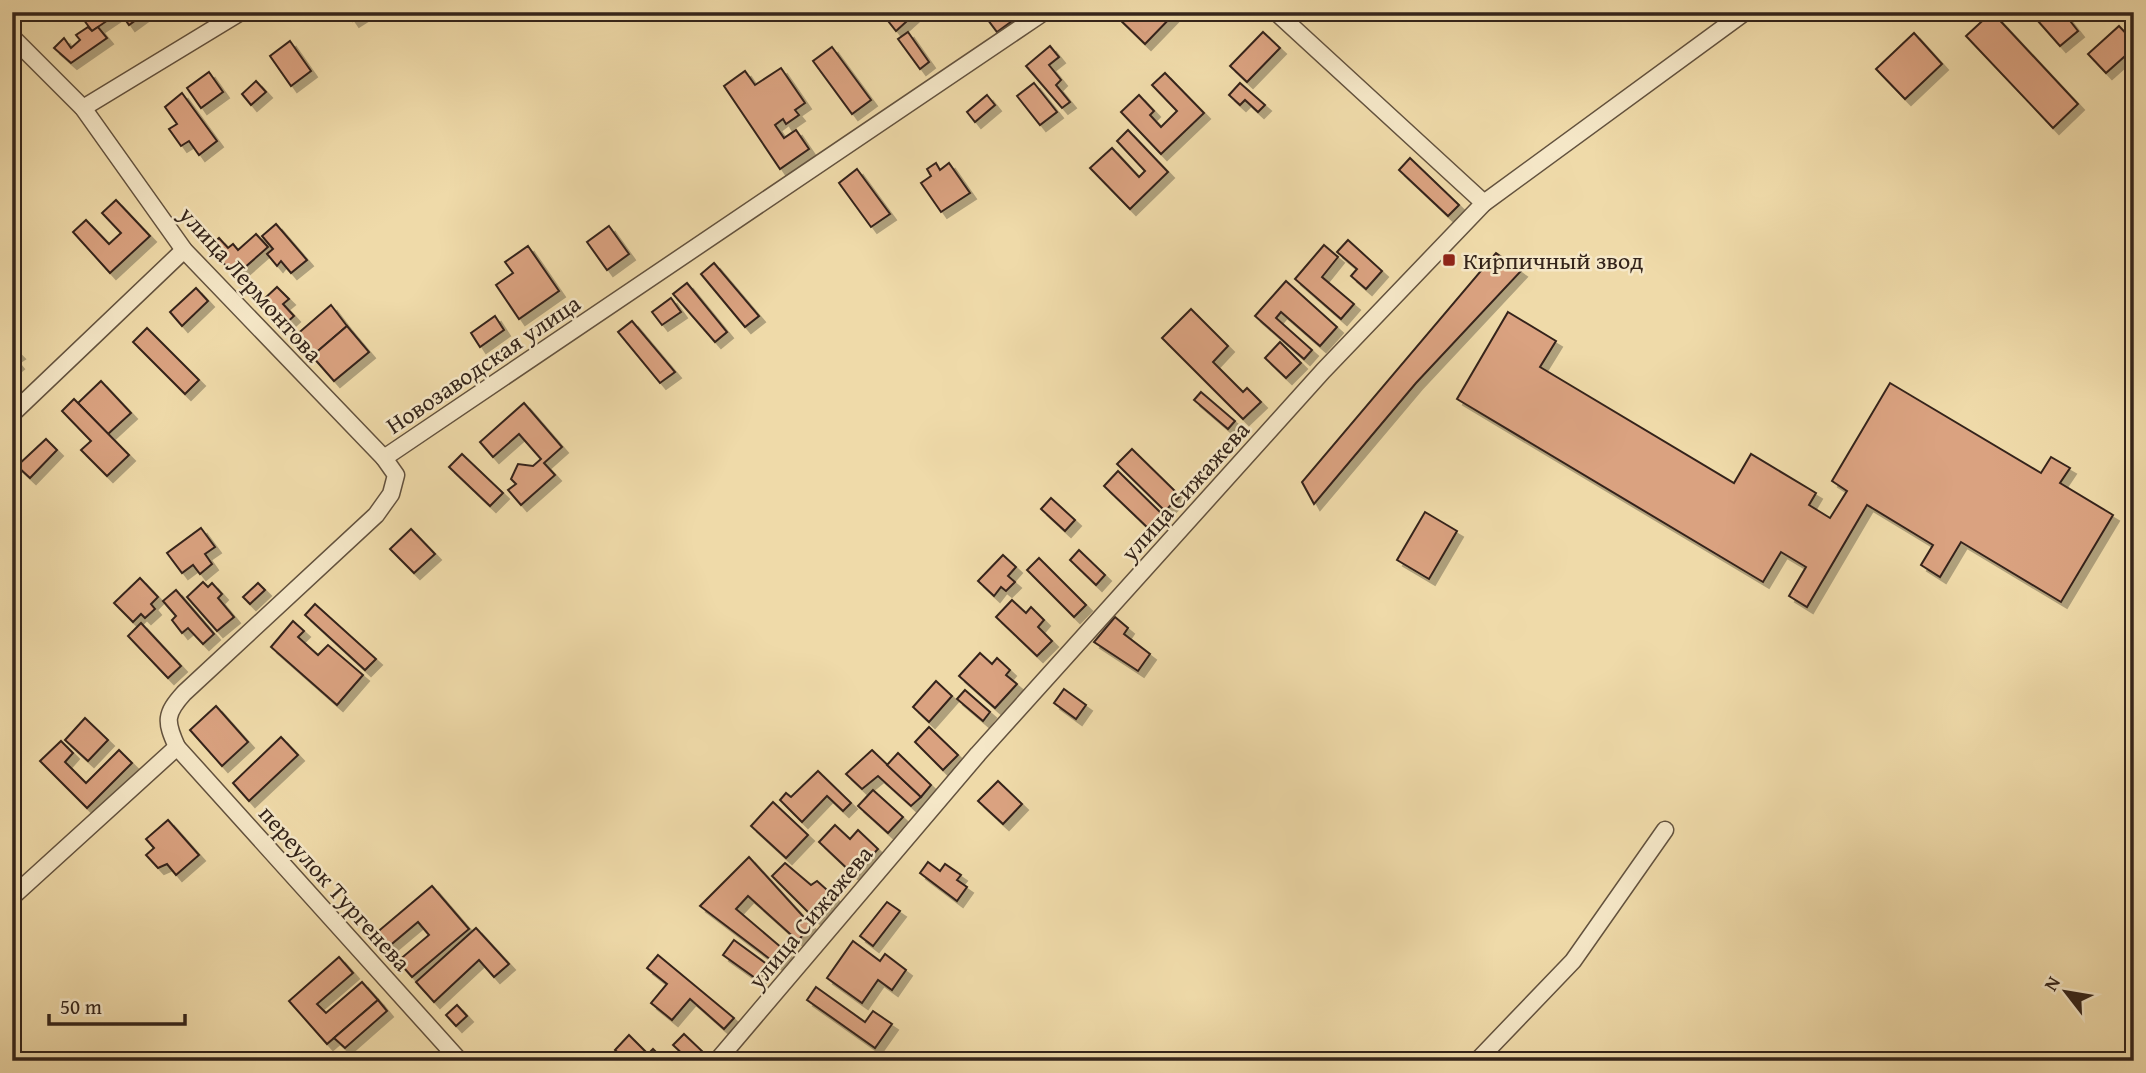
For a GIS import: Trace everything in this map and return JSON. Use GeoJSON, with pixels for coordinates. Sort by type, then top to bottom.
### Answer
{"type":"FeatureCollection","features":[{"type":"Feature","properties":{"kind":"street"},"geometry":{"type":"LineString","coordinates":[[83,108],[241,12]]}},
{"type":"Feature","properties":{"kind":"street","name":"Новозаводская улица"},"geometry":{"type":"LineString","coordinates":[[177,747],[168,727],[170,709],[376,515],[391,494],[396,475],[384,458],[1044,12]]}},
{"type":"Feature","properties":{"kind":"street"},"geometry":{"type":"LineString","coordinates":[[1276,12],[1484,203]]}},
{"type":"Feature","properties":{"kind":"street","name":"улица Сижажева"},"geometry":{"type":"LineString","coordinates":[[717,1061],[988,744],[1322,371],[1484,203],[1745,12]]}},
{"type":"Feature","properties":{"kind":"street","name":"улица Лермонтова"},"geometry":{"type":"LineString","coordinates":[[12,37],[83,108],[184,250],[384,458]]}},
{"type":"Feature","properties":{"kind":"street"},"geometry":{"type":"LineString","coordinates":[[12,414],[184,250]]}},
{"type":"Feature","properties":{"kind":"street"},"geometry":{"type":"LineString","coordinates":[[12,897],[177,747]]}},
{"type":"Feature","properties":{"kind":"street","name":"переулок Тургенева"},"geometry":{"type":"LineString","coordinates":[[177,747],[460,1061]]}},
{"type":"Feature","properties":{"kind":"street"},"geometry":{"type":"LineString","coordinates":[[1477,1061],[1573,961],[1665,830]]}},
{"type":"Feature","properties":{"kind":"building"},"geometry":{"type":"Polygon","coordinates":[[[78,12],[116,12],[117,14],[92,31],[78,12]]]}},
{"type":"Feature","properties":{"kind":"building"},"geometry":{"type":"Polygon","coordinates":[[[120,12],[147,12],[129,25],[120,12]]]}},
{"type":"Feature","properties":{"kind":"building"},"geometry":{"type":"Polygon","coordinates":[[[347,12],[367,12],[353,21],[347,12]]]}},
{"type":"Feature","properties":{"kind":"building"},"geometry":{"type":"Polygon","coordinates":[[[881,12],[917,12],[896,31],[881,12]]]}},
{"type":"Feature","properties":{"kind":"building"},"geometry":{"type":"Polygon","coordinates":[[[982,12],[1022,12],[1023,13],[997,32],[982,12]]]}},
{"type":"Feature","properties":{"kind":"building"},"geometry":{"type":"Polygon","coordinates":[[[1112,12],[1131,12],[1137,18],[1143,12],[1176,12],[1145,44],[1112,12]]]}},
{"type":"Feature","properties":{"kind":"building"},"geometry":{"type":"Polygon","coordinates":[[[1992,12],[2078,104],[2053,128],[1966,36],[1992,12]]]}},
{"type":"Feature","properties":{"kind":"building"},"geometry":{"type":"Polygon","coordinates":[[[2030,12],[2063,12],[2078,31],[2060,46],[2030,12]]]}},
{"type":"Feature","properties":{"kind":"building"},"geometry":{"type":"Polygon","coordinates":[[[2119,26],[2134,42],[2134,48],[2106,73],[2088,54],[2119,26]]]}},
{"type":"Feature","properties":{"kind":"building"},"geometry":{"type":"Polygon","coordinates":[[[88,27],[92,31],[98,27],[107,38],[71,63],[54,48],[64,38],[71,48],[80,40],[76,35],[88,27]]]}},
{"type":"Feature","properties":{"kind":"building"},"geometry":{"type":"Polygon","coordinates":[[[908,32],[929,62],[920,69],[898,39],[908,32]]]}},
{"type":"Feature","properties":{"kind":"building"},"geometry":{"type":"Polygon","coordinates":[[[1263,32],[1280,48],[1247,82],[1230,66],[1263,32]]]}},
{"type":"Feature","properties":{"kind":"building"},"geometry":{"type":"Polygon","coordinates":[[[1914,33],[1942,64],[1905,99],[1876,69],[1914,33]]]}},
{"type":"Feature","properties":{"kind":"building"},"geometry":{"type":"Polygon","coordinates":[[[290,41],[311,71],[291,86],[270,56],[290,41]]]}},
{"type":"Feature","properties":{"kind":"building"},"geometry":{"type":"Polygon","coordinates":[[[1050,46],[1059,57],[1049,65],[1061,80],[1056,85],[1070,102],[1062,108],[1026,66],[1050,46]]]}},
{"type":"Feature","properties":{"kind":"building"},"geometry":{"type":"Polygon","coordinates":[[[832,47],[871,100],[852,114],[813,61],[832,47]]]}},
{"type":"Feature","properties":{"kind":"building"},"geometry":{"type":"Polygon","coordinates":[[[781,68],[805,103],[795,110],[799,115],[786,124],[783,119],[775,125],[784,138],[796,130],[809,149],[780,169],[724,86],[745,71],[755,85],[781,68]]]}},
{"type":"Feature","properties":{"kind":"building"},"geometry":{"type":"Polygon","coordinates":[[[209,72],[223,92],[201,108],[187,88],[209,72]]]}},
{"type":"Feature","properties":{"kind":"building"},"geometry":{"type":"Polygon","coordinates":[[[1165,73],[1204,113],[1161,154],[1121,112],[1139,95],[1154,111],[1150,115],[1161,127],[1177,111],[1152,85],[1165,73]]]}},
{"type":"Feature","properties":{"kind":"building"},"geometry":{"type":"Polygon","coordinates":[[[256,81],[266,92],[251,105],[242,94],[256,81]]]}},
{"type":"Feature","properties":{"kind":"building"},"geometry":{"type":"Polygon","coordinates":[[[1034,83],[1057,112],[1040,125],[1017,96],[1034,83]]]}},
{"type":"Feature","properties":{"kind":"building"},"geometry":{"type":"Polygon","coordinates":[[[1240,83],[1265,105],[1258,112],[1245,100],[1240,105],[1229,95],[1240,83]]]}},
{"type":"Feature","properties":{"kind":"building"},"geometry":{"type":"Polygon","coordinates":[[[182,93],[217,141],[199,155],[189,141],[181,146],[169,129],[177,124],[165,107],[182,93]]]}},
{"type":"Feature","properties":{"kind":"building"},"geometry":{"type":"Polygon","coordinates":[[[987,95],[995,105],[975,122],[967,112],[987,95]]]}},
{"type":"Feature","properties":{"kind":"building"},"geometry":{"type":"Polygon","coordinates":[[[1128,130],[1168,172],[1130,209],[1090,168],[1112,148],[1139,177],[1145,171],[1117,141],[1128,130]]]}},
{"type":"Feature","properties":{"kind":"building"},"geometry":{"type":"Polygon","coordinates":[[[1410,158],[1459,205],[1448,216],[1399,170],[1410,158]]]}},
{"type":"Feature","properties":{"kind":"building"},"geometry":{"type":"Polygon","coordinates":[[[936,163],[940,170],[949,163],[970,193],[941,212],[921,183],[931,176],[927,169],[936,163]]]}},
{"type":"Feature","properties":{"kind":"building"},"geometry":{"type":"Polygon","coordinates":[[[857,169],[890,214],[871,227],[839,183],[857,169]]]}},
{"type":"Feature","properties":{"kind":"building"},"geometry":{"type":"Polygon","coordinates":[[[116,200],[150,236],[110,273],[73,232],[86,220],[109,244],[121,233],[102,213],[116,200]]]}},
{"type":"Feature","properties":{"kind":"building"},"geometry":{"type":"Polygon","coordinates":[[[276,224],[307,260],[291,273],[281,261],[277,266],[267,254],[273,249],[262,236],[276,224]]]}},
{"type":"Feature","properties":{"kind":"building"},"geometry":{"type":"Polygon","coordinates":[[[609,226],[629,254],[607,270],[587,242],[609,226]]]}},
{"type":"Feature","properties":{"kind":"building"},"geometry":{"type":"Polygon","coordinates":[[[256,234],[268,247],[235,276],[209,247],[219,238],[228,248],[233,244],[238,250],[256,234]]]}},
{"type":"Feature","properties":{"kind":"building"},"geometry":{"type":"Polygon","coordinates":[[[1348,240],[1382,271],[1366,289],[1351,276],[1357,269],[1337,252],[1348,240]]]}},
{"type":"Feature","properties":{"kind":"building"},"geometry":{"type":"Polygon","coordinates":[[[1324,245],[1338,257],[1322,277],[1354,304],[1341,319],[1295,279],[1324,245]]]}},
{"type":"Feature","properties":{"kind":"building"},"geometry":{"type":"Polygon","coordinates":[[[528,246],[559,291],[519,319],[496,285],[513,273],[505,262],[528,246]]]}},
{"type":"Feature","properties":{"kind":"building"},"geometry":{"type":"Polygon","coordinates":[[[1496,253],[1521,271],[1416,383],[1314,504],[1302,482],[1496,253]]]}},
{"type":"Feature","properties":{"kind":"building"},"geometry":{"type":"Polygon","coordinates":[[[714,263],[759,316],[745,327],[701,274],[714,263]]]}},
{"type":"Feature","properties":{"kind":"building"},"geometry":{"type":"Polygon","coordinates":[[[1286,281],[1337,327],[1320,346],[1281,312],[1276,318],[1312,350],[1304,359],[1255,316],[1286,281]]]}},
{"type":"Feature","properties":{"kind":"building"},"geometry":{"type":"Polygon","coordinates":[[[687,283],[727,332],[715,342],[673,294],[687,283]]]}},
{"type":"Feature","properties":{"kind":"building"},"geometry":{"type":"Polygon","coordinates":[[[277,287],[289,299],[283,304],[294,316],[285,324],[263,300],[277,287]]]}},
{"type":"Feature","properties":{"kind":"building"},"geometry":{"type":"Polygon","coordinates":[[[196,288],[208,301],[182,326],[170,312],[196,288]]]}},
{"type":"Feature","properties":{"kind":"building"},"geometry":{"type":"Polygon","coordinates":[[[671,298],[681,312],[662,325],[652,312],[671,298]]]}},
{"type":"Feature","properties":{"kind":"building"},"geometry":{"type":"Polygon","coordinates":[[[331,305],[347,326],[312,356],[295,336],[331,305]]]}},
{"type":"Feature","properties":{"kind":"building"},"geometry":{"type":"Polygon","coordinates":[[[1191,309],[1228,346],[1213,362],[1243,392],[1247,388],[1261,402],[1243,419],[1162,338],[1191,309]]]}},
{"type":"Feature","properties":{"kind":"building"},"geometry":{"type":"Polygon","coordinates":[[[1508,312],[1556,341],[1540,367],[1734,483],[1751,454],[1816,493],[1809,505],[1830,518],[1847,491],[1832,481],[1890,383],[2041,473],[2051,457],[2070,468],[2060,483],[2113,515],[2061,602],[1961,542],[1940,577],[1921,565],[1933,545],[1867,505],[1807,607],[1789,596],[1806,567],[1781,552],[1763,582],[1457,399],[1508,312]]]}},
{"type":"Feature","properties":{"kind":"building"},"geometry":{"type":"Polygon","coordinates":[[[495,316],[504,330],[480,347],[471,333],[495,316]]]}},
{"type":"Feature","properties":{"kind":"building"},"geometry":{"type":"Polygon","coordinates":[[[632,321],[675,372],[660,383],[618,332],[632,321]]]}},
{"type":"Feature","properties":{"kind":"building"},"geometry":{"type":"Polygon","coordinates":[[[347,326],[369,352],[334,381],[312,356],[347,326]]]}},
{"type":"Feature","properties":{"kind":"building"},"geometry":{"type":"Polygon","coordinates":[[[147,328],[199,380],[185,394],[133,342],[147,328]]]}},
{"type":"Feature","properties":{"kind":"building"},"geometry":{"type":"Polygon","coordinates":[[[1280,342],[1301,363],[1286,378],[1265,358],[1280,342]]]}},
{"type":"Feature","properties":{"kind":"building"},"geometry":{"type":"Polygon","coordinates":[[[12,346],[19,353],[13,357],[18,363],[12,368],[12,346]]]}},
{"type":"Feature","properties":{"kind":"building"},"geometry":{"type":"Polygon","coordinates":[[[101,381],[131,413],[108,434],[78,403],[101,381]]]}},
{"type":"Feature","properties":{"kind":"building"},"geometry":{"type":"Polygon","coordinates":[[[1201,392],[1235,421],[1228,429],[1194,400],[1201,392]]]}},
{"type":"Feature","properties":{"kind":"building"},"geometry":{"type":"Polygon","coordinates":[[[74,399],[129,455],[107,476],[81,450],[91,441],[62,411],[74,399]]]}},
{"type":"Feature","properties":{"kind":"building"},"geometry":{"type":"Polygon","coordinates":[[[524,403],[562,447],[544,463],[555,475],[521,505],[508,490],[516,484],[511,479],[518,464],[533,466],[541,459],[519,434],[493,457],[480,442],[524,403]]]}},
{"type":"Feature","properties":{"kind":"building"},"geometry":{"type":"Polygon","coordinates":[[[46,439],[57,450],[30,478],[17,466],[46,439]]]}},
{"type":"Feature","properties":{"kind":"building"},"geometry":{"type":"Polygon","coordinates":[[[1132,449],[1180,496],[1165,511],[1117,464],[1132,449]]]}},
{"type":"Feature","properties":{"kind":"building"},"geometry":{"type":"Polygon","coordinates":[[[462,454],[503,493],[490,506],[449,467],[462,454]]]}},
{"type":"Feature","properties":{"kind":"building"},"geometry":{"type":"Polygon","coordinates":[[[1118,471],[1163,515],[1149,529],[1104,486],[1118,471]]]}},
{"type":"Feature","properties":{"kind":"building"},"geometry":{"type":"Polygon","coordinates":[[[1051,498],[1075,520],[1065,531],[1041,509],[1051,498]]]}},
{"type":"Feature","properties":{"kind":"building"},"geometry":{"type":"Polygon","coordinates":[[[1425,512],[1457,531],[1429,579],[1397,560],[1425,512]]]}},
{"type":"Feature","properties":{"kind":"building"},"geometry":{"type":"Polygon","coordinates":[[[201,528],[215,547],[205,554],[212,564],[200,574],[193,565],[182,573],[167,553],[201,528]]]}},
{"type":"Feature","properties":{"kind":"building"},"geometry":{"type":"Polygon","coordinates":[[[411,529],[435,554],[414,573],[390,549],[411,529]]]}},
{"type":"Feature","properties":{"kind":"building"},"geometry":{"type":"Polygon","coordinates":[[[1079,550],[1105,575],[1096,585],[1070,560],[1079,550]]]}},
{"type":"Feature","properties":{"kind":"building"},"geometry":{"type":"Polygon","coordinates":[[[1003,555],[1016,567],[1008,576],[1015,582],[1006,591],[1001,587],[994,596],[978,581],[1003,555]]]}},
{"type":"Feature","properties":{"kind":"building"},"geometry":{"type":"Polygon","coordinates":[[[1039,558],[1086,605],[1074,617],[1027,570],[1039,558]]]}},
{"type":"Feature","properties":{"kind":"building"},"geometry":{"type":"Polygon","coordinates":[[[140,578],[158,597],[151,604],[155,609],[145,618],[141,614],[133,622],[114,603],[140,578]]]}},
{"type":"Feature","properties":{"kind":"building"},"geometry":{"type":"Polygon","coordinates":[[[203,582],[208,587],[212,583],[222,594],[218,598],[234,617],[217,631],[187,597],[203,582]]]}},
{"type":"Feature","properties":{"kind":"building"},"geometry":{"type":"Polygon","coordinates":[[[258,583],[265,590],[250,604],[243,597],[258,583]]]}},
{"type":"Feature","properties":{"kind":"building"},"geometry":{"type":"Polygon","coordinates":[[[176,590],[214,634],[203,644],[188,628],[182,633],[172,620],[176,616],[163,601],[176,590]]]}},
{"type":"Feature","properties":{"kind":"building"},"geometry":{"type":"Polygon","coordinates":[[[1012,600],[1026,613],[1031,607],[1044,620],[1038,627],[1052,641],[1037,656],[996,617],[1012,600]]]}},
{"type":"Feature","properties":{"kind":"building"},"geometry":{"type":"Polygon","coordinates":[[[315,604],[376,659],[365,670],[305,615],[315,604]]]}},
{"type":"Feature","properties":{"kind":"building"},"geometry":{"type":"Polygon","coordinates":[[[1115,617],[1128,628],[1124,634],[1150,654],[1138,671],[1094,642],[1115,617]]]}},
{"type":"Feature","properties":{"kind":"building"},"geometry":{"type":"Polygon","coordinates":[[[293,621],[304,631],[298,637],[318,655],[328,645],[363,675],[337,705],[271,647],[293,621]]]}},
{"type":"Feature","properties":{"kind":"building"},"geometry":{"type":"Polygon","coordinates":[[[141,623],[181,666],[168,678],[128,636],[141,623]]]}},
{"type":"Feature","properties":{"kind":"building"},"geometry":{"type":"Polygon","coordinates":[[[980,653],[992,664],[997,658],[1010,670],[1006,675],[1017,684],[995,708],[959,676],[980,653]]]}},
{"type":"Feature","properties":{"kind":"building"},"geometry":{"type":"Polygon","coordinates":[[[936,681],[952,696],[929,722],[913,707],[936,681]]]}},
{"type":"Feature","properties":{"kind":"building"},"geometry":{"type":"Polygon","coordinates":[[[1064,689],[1086,705],[1076,719],[1054,703],[1064,689]]]}},
{"type":"Feature","properties":{"kind":"building"},"geometry":{"type":"Polygon","coordinates":[[[965,690],[990,712],[983,721],[957,699],[965,690]]]}},
{"type":"Feature","properties":{"kind":"building"},"geometry":{"type":"Polygon","coordinates":[[[216,706],[248,742],[222,766],[190,730],[216,706]]]}},
{"type":"Feature","properties":{"kind":"building"},"geometry":{"type":"Polygon","coordinates":[[[85,718],[108,740],[88,761],[65,740],[85,718]]]}},
{"type":"Feature","properties":{"kind":"building"},"geometry":{"type":"Polygon","coordinates":[[[929,727],[958,755],[943,770],[915,742],[929,727]]]}},
{"type":"Feature","properties":{"kind":"building"},"geometry":{"type":"Polygon","coordinates":[[[281,737],[298,755],[249,801],[233,783],[281,737]]]}},
{"type":"Feature","properties":{"kind":"building"},"geometry":{"type":"Polygon","coordinates":[[[61,741],[73,753],[65,762],[86,783],[119,750],[132,763],[87,808],[40,761],[61,741]]]}},
{"type":"Feature","properties":{"kind":"building"},"geometry":{"type":"Polygon","coordinates":[[[872,750],[921,797],[911,806],[878,776],[862,789],[846,774],[872,750]]]}},
{"type":"Feature","properties":{"kind":"building"},"geometry":{"type":"Polygon","coordinates":[[[898,753],[931,785],[921,797],[887,765],[898,753]]]}},
{"type":"Feature","properties":{"kind":"building"},"geometry":{"type":"Polygon","coordinates":[[[818,771],[851,803],[843,811],[827,796],[802,822],[780,800],[786,793],[791,797],[818,771]]]}},
{"type":"Feature","properties":{"kind":"building"},"geometry":{"type":"Polygon","coordinates":[[[998,781],[1022,804],[1003,824],[978,801],[998,781]]]}},
{"type":"Feature","properties":{"kind":"building"},"geometry":{"type":"Polygon","coordinates":[[[873,790],[903,817],[888,833],[858,806],[873,790]]]}},
{"type":"Feature","properties":{"kind":"building"},"geometry":{"type":"Polygon","coordinates":[[[773,802],[808,835],[786,858],[751,826],[773,802]]]}},
{"type":"Feature","properties":{"kind":"building"},"geometry":{"type":"Polygon","coordinates":[[[168,820],[199,855],[176,875],[167,864],[158,868],[146,855],[154,848],[146,839],[168,820]]]}},
{"type":"Feature","properties":{"kind":"building"},"geometry":{"type":"Polygon","coordinates":[[[835,825],[850,839],[858,830],[878,849],[854,875],[819,842],[835,825]]]}},
{"type":"Feature","properties":{"kind":"building"},"geometry":{"type":"Polygon","coordinates":[[[749,857],[811,925],[798,941],[748,896],[736,909],[789,954],[779,966],[700,906],[749,857]]]}},
{"type":"Feature","properties":{"kind":"building"},"geometry":{"type":"Polygon","coordinates":[[[928,862],[940,871],[945,864],[961,875],[957,880],[967,887],[957,901],[920,873],[928,862]]]}},
{"type":"Feature","properties":{"kind":"building"},"geometry":{"type":"Polygon","coordinates":[[[785,863],[811,885],[817,881],[835,897],[816,920],[772,876],[785,863]]]}},
{"type":"Feature","properties":{"kind":"building"},"geometry":{"type":"Polygon","coordinates":[[[432,886],[469,929],[412,977],[398,961],[429,935],[418,922],[387,948],[375,934],[432,886]]]}},
{"type":"Feature","properties":{"kind":"building"},"geometry":{"type":"Polygon","coordinates":[[[887,902],[900,911],[873,946],[860,936],[887,902]]]}},
{"type":"Feature","properties":{"kind":"building"},"geometry":{"type":"Polygon","coordinates":[[[476,928],[509,964],[494,977],[479,960],[434,1002],[416,982],[476,928]]]}},
{"type":"Feature","properties":{"kind":"building"},"geometry":{"type":"Polygon","coordinates":[[[734,940],[768,965],[758,980],[723,955],[734,940]]]}},
{"type":"Feature","properties":{"kind":"building"},"geometry":{"type":"Polygon","coordinates":[[[853,941],[880,961],[885,954],[906,970],[892,990],[878,980],[862,1003],[827,978],[853,941]]]}},
{"type":"Feature","properties":{"kind":"building"},"geometry":{"type":"Polygon","coordinates":[[[658,955],[734,1018],[724,1029],[690,999],[672,1020],[651,1003],[667,984],[647,968],[658,955]]]}},
{"type":"Feature","properties":{"kind":"building"},"geometry":{"type":"Polygon","coordinates":[[[339,957],[353,973],[317,1004],[326,1013],[362,982],[378,1000],[327,1044],[289,1001],[339,957]]]}},
{"type":"Feature","properties":{"kind":"building"},"geometry":{"type":"Polygon","coordinates":[[[816,987],[865,1022],[873,1011],[892,1024],[875,1048],[807,1000],[816,987]]]}},
{"type":"Feature","properties":{"kind":"building"},"geometry":{"type":"Polygon","coordinates":[[[378,1000],[387,1011],[345,1048],[334,1038],[378,1000]]]}},
{"type":"Feature","properties":{"kind":"building"},"geometry":{"type":"Polygon","coordinates":[[[457,1005],[467,1016],[456,1026],[446,1015],[457,1005]]]}},
{"type":"Feature","properties":{"kind":"building"},"geometry":{"type":"Polygon","coordinates":[[[684,1034],[704,1053],[697,1061],[690,1061],[673,1045],[684,1034]]]}},
{"type":"Feature","properties":{"kind":"building"},"geometry":{"type":"Polygon","coordinates":[[[629,1035],[648,1054],[653,1049],[665,1061],[627,1061],[615,1050],[629,1035]]]}},
{"type":"Feature","properties":{"kind":"place","name":"Кирпичный звод"},"geometry":{"type":"Point","coordinates":[1449,260]}}]}
